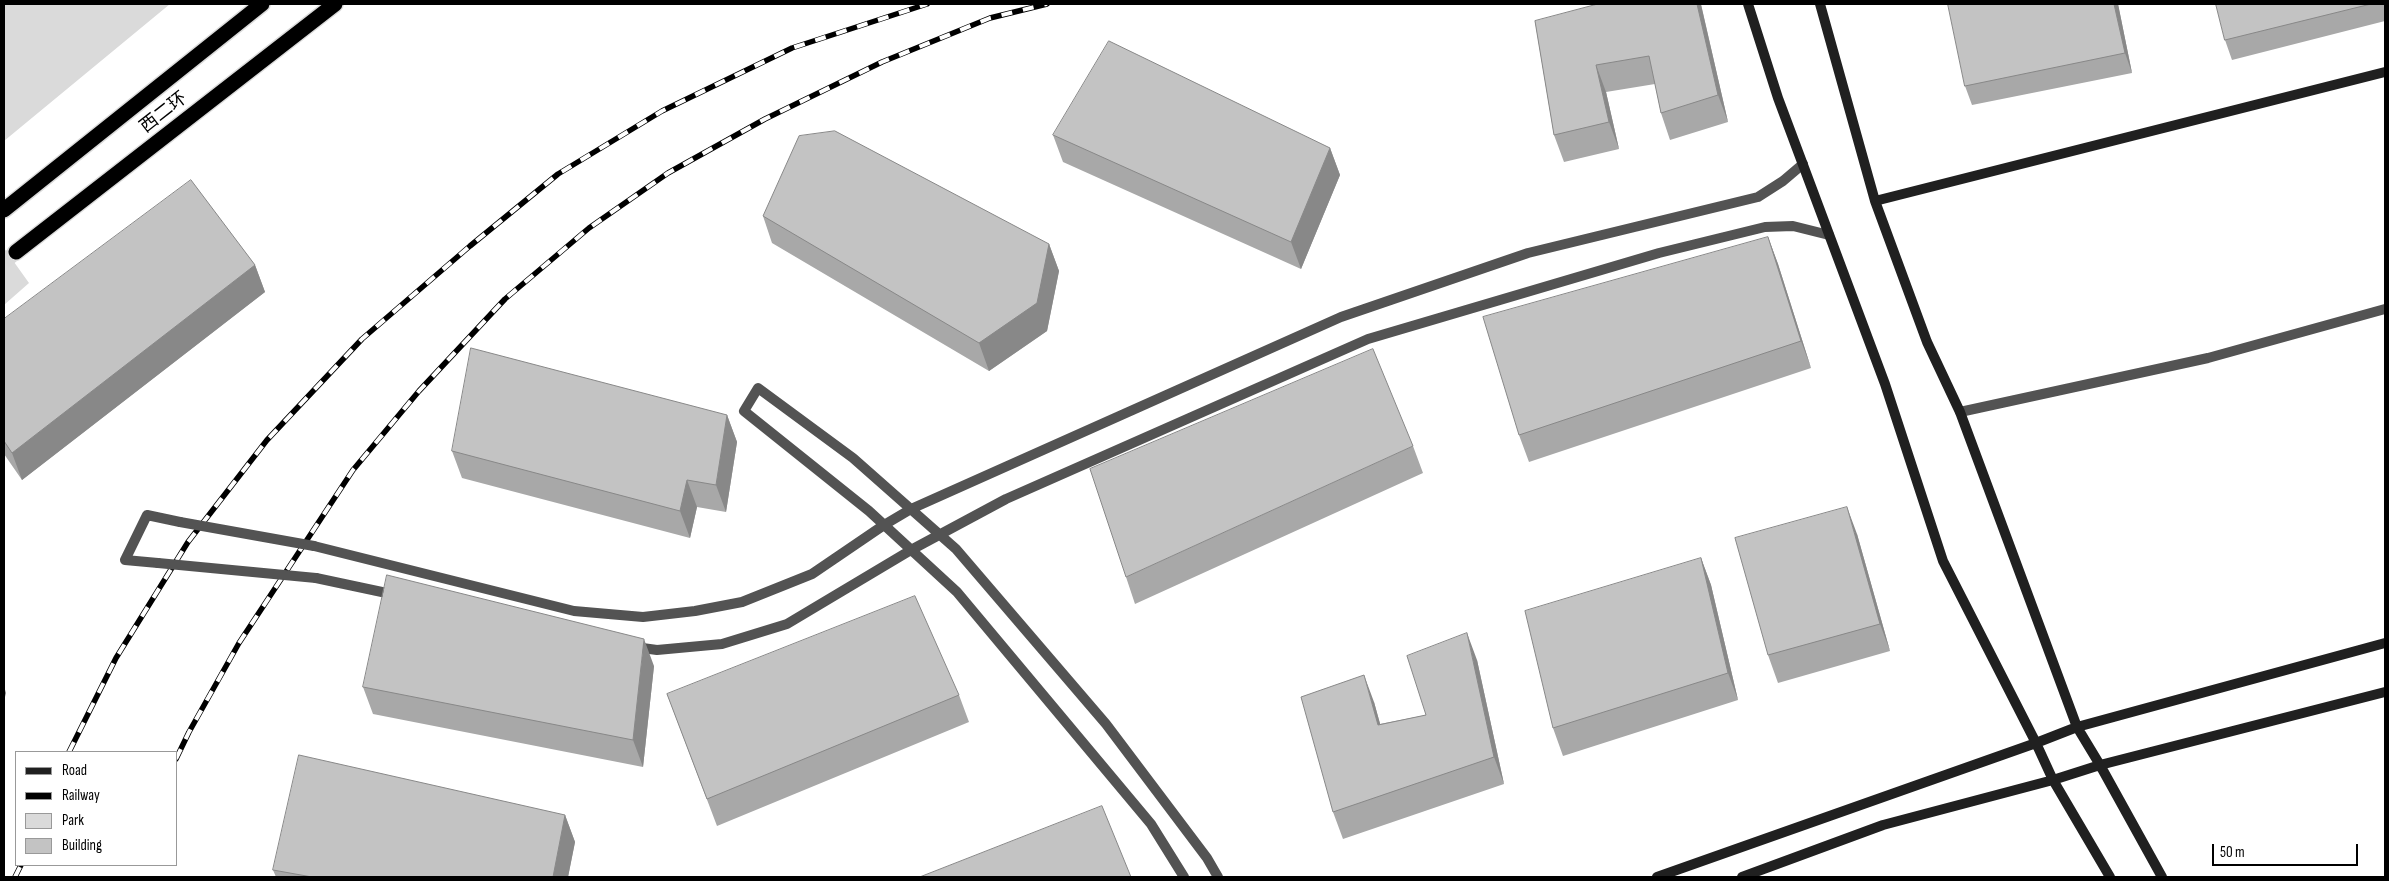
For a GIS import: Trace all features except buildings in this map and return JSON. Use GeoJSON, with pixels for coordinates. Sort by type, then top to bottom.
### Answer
{"type":"FeatureCollection","features":[{"type":"Feature","properties":{"kind":"highway","name":"西二环"},"geometry":{"type":"LineString","coordinates":[[4,210],[262,4]]}},
{"type":"Feature","properties":{"kind":"highway","name":"西二环"},"geometry":{"type":"LineString","coordinates":[[16,252],[335,4]]}},
{"type":"Feature","properties":{"kind":"street"},"geometry":{"type":"LineString","coordinates":[[1748,4],[1778,98],[1885,384],[1943,560],[2053,780],[2110,877]]}},
{"type":"Feature","properties":{"kind":"street"},"geometry":{"type":"LineString","coordinates":[[1820,4],[1875,201],[1927,342],[1960,412],[2077,727],[2100,764],[2162,877]]}},
{"type":"Feature","properties":{"kind":"street"},"geometry":{"type":"LineString","coordinates":[[1875,201],[2385,72]]}},
{"type":"Feature","properties":{"kind":"street"},"geometry":{"type":"LineString","coordinates":[[410,598],[316,578],[125,560],[147,515],[314,546],[574,611],[643,617],[695,612],[742,602],[812,574],[911,509],[1341,318],[1528,253],[1758,197],[1783,181],[1803,164]]}},
{"type":"Feature","properties":{"kind":"street"},"geometry":{"type":"LineString","coordinates":[[628,646],[657,650],[722,644],[787,624],[911,550],[1006,499],[1368,339],[1659,253],[1766,226],[1793,226],[1829,235]]}},
{"type":"Feature","properties":{"kind":"street"},"geometry":{"type":"LineString","coordinates":[[1960,412],[2208,358],[2385,309]]}},
{"type":"Feature","properties":{"kind":"street"},"geometry":{"type":"LineString","coordinates":[[1184,877],[1151,824],[957,592],[884,525],[744,410],[758,388],[853,458],[956,549],[1106,724],[1207,858],[1218,877]]}},
{"type":"Feature","properties":{"kind":"street"},"geometry":{"type":"LineString","coordinates":[[1657,877],[2077,727],[2385,643]]}},
{"type":"Feature","properties":{"kind":"street"},"geometry":{"type":"LineString","coordinates":[[1742,877],[1884,825],[2053,780],[2100,764],[2385,692]]}},
{"type":"Feature","properties":{"kind":"green space"},"geometry":{"type":"Polygon","coordinates":[[[4,4],[170,4],[4,141],[4,4]]]}},
{"type":"Feature","properties":{"kind":"green space"},"geometry":{"type":"Polygon","coordinates":[[[4,248],[29,283],[4,305],[4,248]]]}},
{"type":"Feature","properties":{"kind":"tunnel"},"geometry":{"type":"LineString","coordinates":[[4,262],[16,252]]}},
{"type":"Feature","properties":{"kind":"railway"},"geometry":{"type":"LineString","coordinates":[[70,751],[116,658],[188,542],[267,440],[362,339],[470,246],[558,174],[662,111],[792,48],[927,4]]}},
{"type":"Feature","properties":{"kind":"railway"},"geometry":{"type":"LineString","coordinates":[[178,755],[239,643],[353,470],[419,391],[505,299],[589,228],[668,173],[765,119],[882,62],[990,18],[1047,4]]}},
{"type":"Feature","properties":{"kind":"railway"},"geometry":{"type":"LineString","coordinates":[[15,877],[20,866]]}}]}
